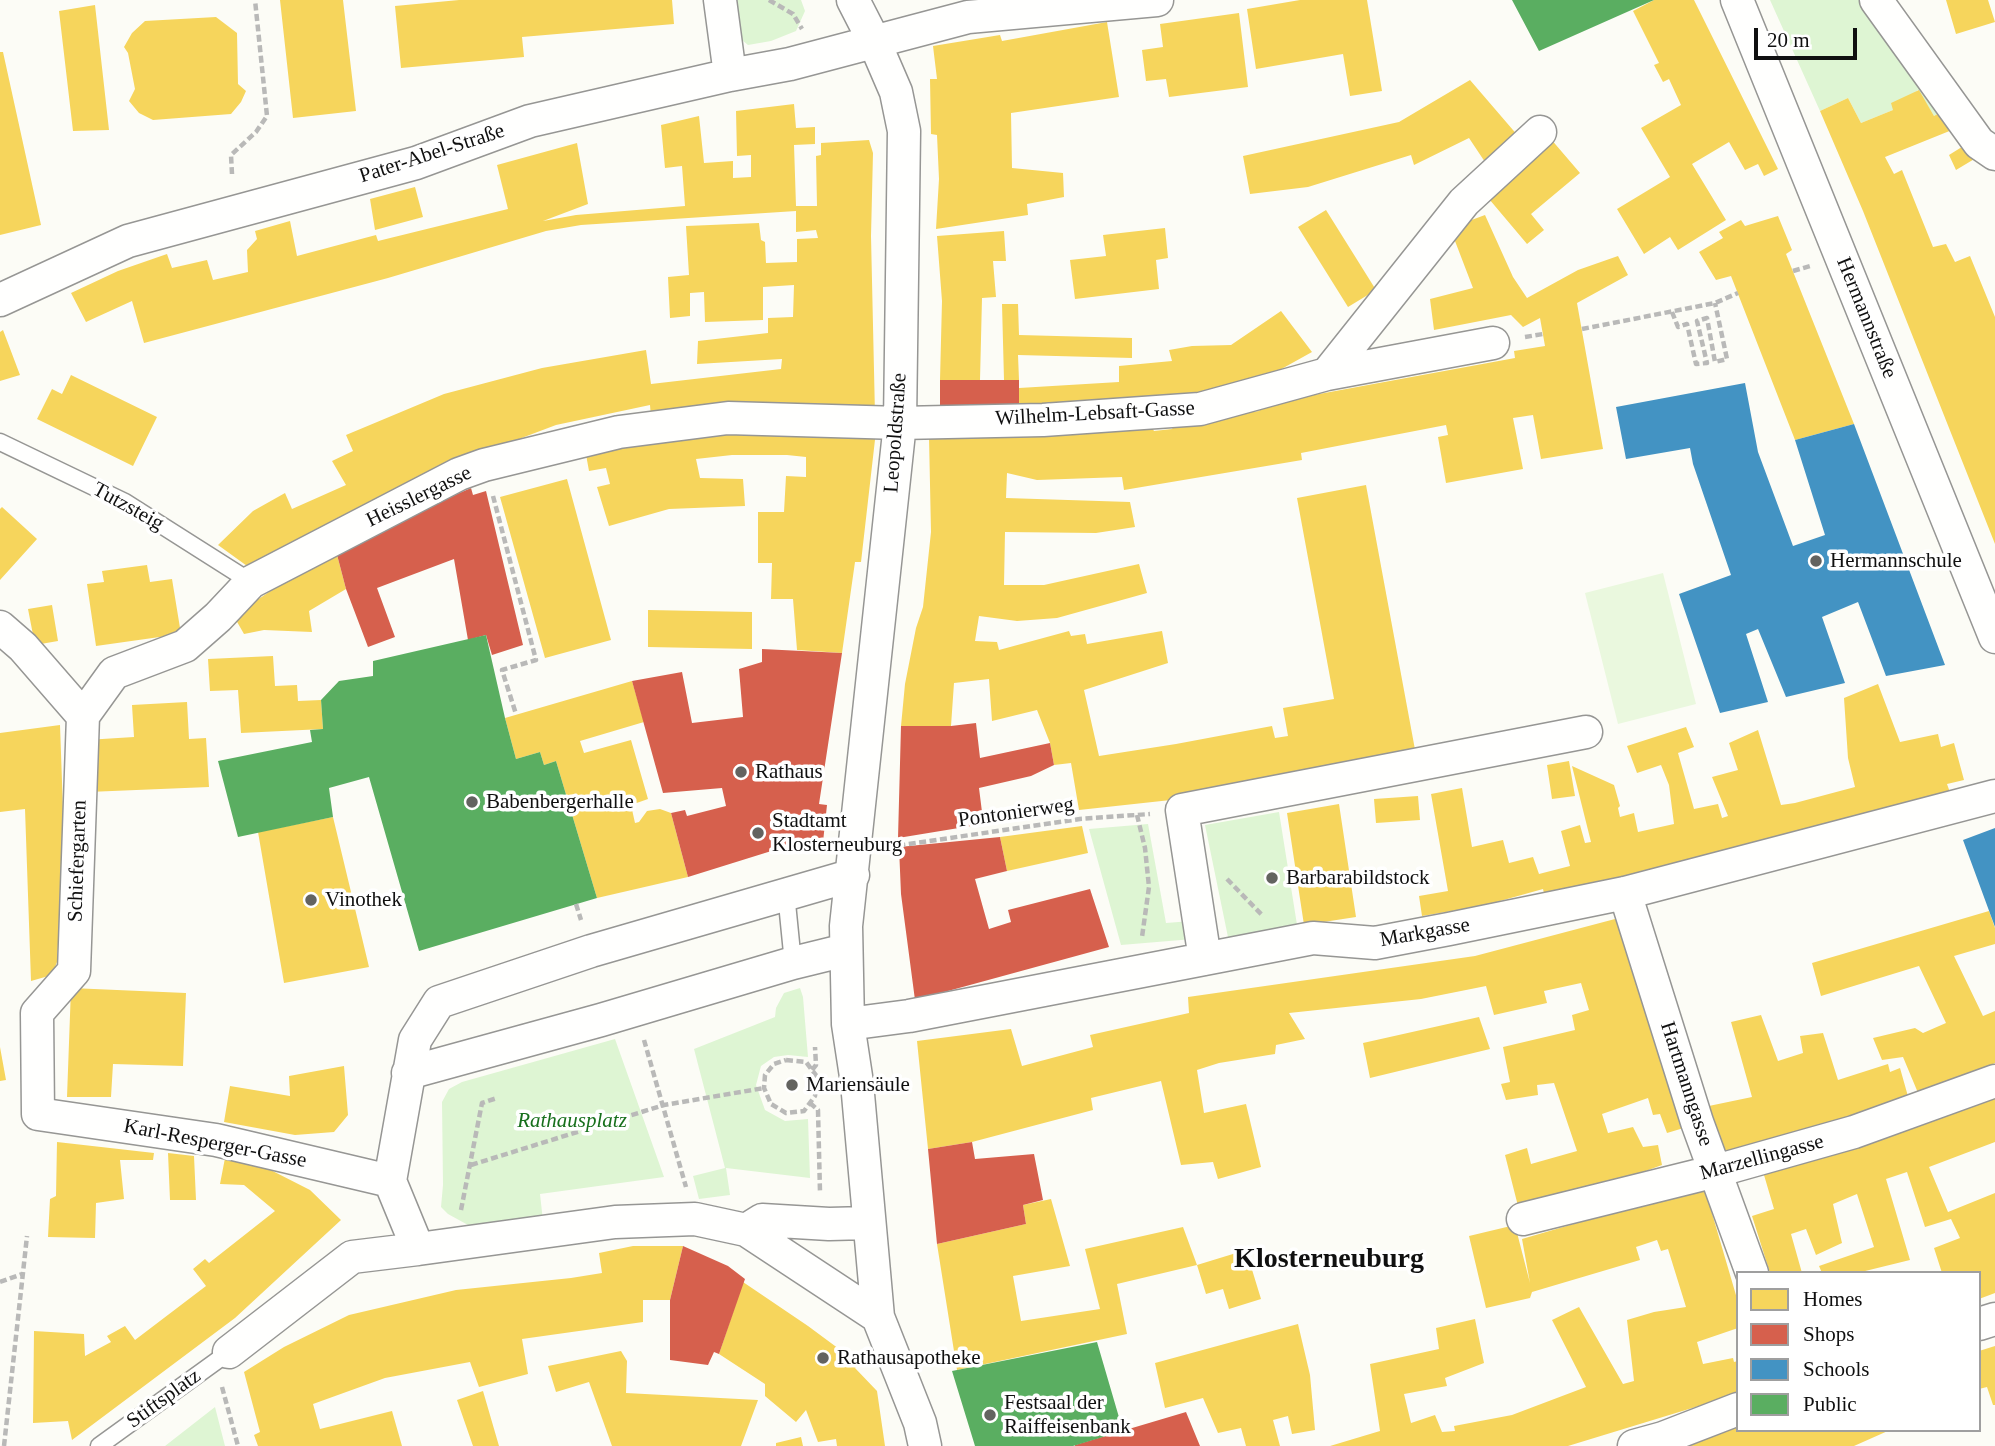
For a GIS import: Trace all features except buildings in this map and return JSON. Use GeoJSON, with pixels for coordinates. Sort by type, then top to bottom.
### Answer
{"type":"FeatureCollection","features":[{"type":"Feature","properties":{"kind":"street"},"geometry":{"type":"LineString","coordinates":[[720,0],[730,75]]}},
{"type":"Feature","properties":{"kind":"street","name":"Leopoldstraße"},"geometry":{"type":"LineString","coordinates":[[853,0],[897,92],[904,131],[900,422],[854,863]]}},
{"type":"Feature","properties":{"kind":"street","name":"Pater-Abel-Straße"},"geometry":{"type":"LineString","coordinates":[[0,300],[128,241],[416,163],[530,121],[730,75],[790,64],[874,41],[972,9],[1157,0]]}},
{"type":"Feature","properties":{"kind":"street","name":"Hermannstraße"},"geometry":{"type":"LineString","coordinates":[[1737,0],[1995,637]]}},
{"type":"Feature","properties":{"kind":"street"},"geometry":{"type":"LineString","coordinates":[[1876,0],[1979,143],[1995,154]]}},
{"type":"Feature","properties":{"kind":"street"},"geometry":{"type":"LineString","coordinates":[[1327,374],[1464,202],[1540,132]]}},
{"type":"Feature","properties":{"kind":"street","name":"Wilhelm-Lebsaft-Gasse"},"geometry":{"type":"LineString","coordinates":[[900,422],[1043,420],[1199,409],[1327,374],[1493,343]]}},
{"type":"Feature","properties":{"kind":"street","name":"Heisslergasse"},"geometry":{"type":"LineString","coordinates":[[83,716],[114,673],[185,646],[219,617],[251,582],[458,474],[484,465],[619,432],[728,418],[900,422]]}},
{"type":"Feature","properties":{"kind":"street"},"geometry":{"type":"LineString","coordinates":[[0,627],[23,647],[83,716]]}},
{"type":"Feature","properties":{"kind":"street","name":"Schiefergarten"},"geometry":{"type":"LineString","coordinates":[[38,1114],[37,1013],[74,971],[83,716]]}},
{"type":"Feature","properties":{"kind":"street"},"geometry":{"type":"LineString","coordinates":[[1205,958],[1182,810],[1587,732]]}},
{"type":"Feature","properties":{"kind":"street","name":"Markgasse"},"geometry":{"type":"LineString","coordinates":[[848,1024],[909,1016],[1313,938],[1375,943],[1625,893],[1995,796]]}},
{"type":"Feature","properties":{"kind":"street"},"geometry":{"type":"LineString","coordinates":[[418,1249],[390,1181],[415,1041],[439,1002],[591,951],[786,893],[854,863]]}},
{"type":"Feature","properties":{"kind":"street"},"geometry":{"type":"LineString","coordinates":[[854,863],[846,926],[848,1024],[857,1083],[878,1317],[922,1438]]}},
{"type":"Feature","properties":{"kind":"street","name":"Hartmanngasse"},"geometry":{"type":"LineString","coordinates":[[1625,893],[1697,1122],[1751,1271]]}},
{"type":"Feature","properties":{"kind":"street"},"geometry":{"type":"LineString","coordinates":[[408,1073],[846,950]]}},
{"type":"Feature","properties":{"kind":"street","name":"Marzellingasse"},"geometry":{"type":"LineString","coordinates":[[1523,1219],[1716,1171],[1854,1132],[1995,1081]]}},
{"type":"Feature","properties":{"kind":"street","name":"Karl-Resperger-Gasse"},"geometry":{"type":"LineString","coordinates":[[38,1114],[216,1140],[390,1181]]}},
{"type":"Feature","properties":{"kind":"street"},"geometry":{"type":"LineString","coordinates":[[222,1357],[352,1257],[615,1222],[695,1219],[746,1230],[878,1317]]}},
{"type":"Feature","properties":{"kind":"street"},"geometry":{"type":"LineString","coordinates":[[746,1230],[762,1220],[829,1224],[868,1223]]}},
{"type":"Feature","properties":{"kind":"street"},"geometry":{"type":"LineString","coordinates":[[1634,1446],[1736,1410]]}},
{"type":"Feature","properties":{"kind":"lane","name":"Tutzsteig"},"geometry":{"type":"LineString","coordinates":[[0,442],[125,502],[251,582]]}},
{"type":"Feature","properties":{"kind":"lane"},"geometry":{"type":"LineString","coordinates":[[786,893],[793,963]]}},
{"type":"Feature","properties":{"kind":"lane","name":"Stiftsplatz"},"geometry":{"type":"LineString","coordinates":[[99,1446],[222,1357]]}},
{"type":"Feature","properties":{"kind":"path"},"geometry":{"type":"LineString","coordinates":[[232,174],[231,155],[256,132],[267,116],[255,0]]}},
{"type":"Feature","properties":{"kind":"path"},"geometry":{"type":"LineString","coordinates":[[1582,329],[1715,303],[1738,293]]}},
{"type":"Feature","properties":{"kind":"path"},"geometry":{"type":"LineString","coordinates":[[1672,312],[1678,327],[1687,324],[1696,364],[1707,363],[1697,321],[1707,318],[1715,362],[1727,359],[1715,303]]}},
{"type":"Feature","properties":{"kind":"path"},"geometry":{"type":"LineString","coordinates":[[484,465],[536,660],[502,670],[516,714]]}},
{"type":"Feature","properties":{"kind":"path","name":"Pontonierweg"},"geometry":{"type":"LineString","coordinates":[[854,863],[1080,819],[1182,810]]}},
{"type":"Feature","properties":{"kind":"path"},"geometry":{"type":"LineString","coordinates":[[1135,972],[1149,887],[1145,848],[1137,816]]}},
{"type":"Feature","properties":{"kind":"path"},"geometry":{"type":"LineString","coordinates":[[1224,876],[1290,943]]}},
{"type":"Feature","properties":{"kind":"path"},"geometry":{"type":"LineString","coordinates":[[635,1009],[695,1219]]}},
{"type":"Feature","properties":{"kind":"path"},"geometry":{"type":"LineString","coordinates":[[786,1060],[806,1062],[818,1078],[815,1096],[804,1111],[786,1113],[771,1104],[764,1088],[765,1075],[774,1064],[786,1060]]}},
{"type":"Feature","properties":{"kind":"path"},"geometry":{"type":"LineString","coordinates":[[471,1166],[664,1105],[764,1088]]}},
{"type":"Feature","properties":{"kind":"path"},"geometry":{"type":"LineString","coordinates":[[459,1222],[482,1102],[497,1098]]}},
{"type":"Feature","properties":{"kind":"path"},"geometry":{"type":"LineString","coordinates":[[4,1446],[27,1236]]}},
{"type":"Feature","properties":{"kind":"path"},"geometry":{"type":"LineString","coordinates":[[0,1282],[22,1274]]}},
{"type":"Feature","properties":{"kind":"path"},"geometry":{"type":"LineString","coordinates":[[222,1357],[238,1446]]}},
{"type":"Feature","properties":{"kind":"green space"},"geometry":{"type":"Polygon","coordinates":[[[733,0],[801,0],[805,11],[796,31],[771,41],[748,45],[736,35],[733,0]]]}},
{"type":"Feature","properties":{"kind":"green space"},"geometry":{"type":"Polygon","coordinates":[[[1770,0],[1859,0],[1941,112],[1934,116],[1918,90],[1893,110],[1861,123],[1848,98],[1820,111],[1770,0]]]}},
{"type":"Feature","properties":{"kind":"green space"},"geometry":{"type":"Polygon","coordinates":[[[1663,573],[1696,704],[1618,724],[1585,593],[1663,573]]]}},
{"type":"Feature","properties":{"kind":"green space"},"geometry":{"type":"Polygon","coordinates":[[[1279,812],[1298,931],[1229,942],[1205,825],[1279,812]]]}},
{"type":"Feature","properties":{"kind":"green space"},"geometry":{"type":"Polygon","coordinates":[[[1148,824],[1166,923],[1191,921],[1193,939],[1121,945],[1089,829],[1148,824]]]}},
{"type":"Feature","properties":{"kind":"green space"},"geometry":{"type":"Polygon","coordinates":[[[800,988],[808,1057],[774,1057],[761,1066],[756,1085],[765,1110],[785,1121],[808,1119],[810,1178],[726,1168],[730,1195],[699,1199],[693,1176],[725,1168],[694,1049],[775,1017],[776,1008],[784,993],[800,988]]]}},
{"type":"Feature","properties":{"kind":"green space","name":"Rathausplatz"},"geometry":{"type":"Polygon","coordinates":[[[615,1039],[664,1177],[540,1194],[543,1221],[474,1232],[468,1225],[448,1214],[441,1207],[442,1102],[449,1089],[462,1082],[615,1039]]]}},
{"type":"Feature","properties":{"kind":"green space"},"geometry":{"type":"Polygon","coordinates":[[[215,1407],[225,1446],[165,1446],[215,1407]]]}},
{"type":"Feature","properties":{"kind":"place","name":"Hermannschule"},"geometry":{"type":"Point","coordinates":[1816,561]}},
{"type":"Feature","properties":{"kind":"place","name":"Rathaus"},"geometry":{"type":"Point","coordinates":[741,772]}},
{"type":"Feature","properties":{"kind":"place","name":"Babenbergerhalle"},"geometry":{"type":"Point","coordinates":[472,802]}},
{"type":"Feature","properties":{"kind":"place","name":"Stadtamt Klosterneuburg"},"geometry":{"type":"Point","coordinates":[758,833]}},
{"type":"Feature","properties":{"kind":"place","name":"Barbarabildstock"},"geometry":{"type":"Point","coordinates":[1272,878]}},
{"type":"Feature","properties":{"kind":"place","name":"Vinothek"},"geometry":{"type":"Point","coordinates":[311,900]}},
{"type":"Feature","properties":{"kind":"place","name":"Mariensäule"},"geometry":{"type":"Point","coordinates":[792,1085]}},
{"type":"Feature","properties":{"kind":"place","name":"Rathausapotheke"},"geometry":{"type":"Point","coordinates":[823,1358]}},
{"type":"Feature","properties":{"kind":"place","name":"Festsaal der Raiffeisenbank"},"geometry":{"type":"Point","coordinates":[990,1415]}},
{"type":"Feature","properties":{"kind":"district","name":"Klosterneuburg"},"geometry":{"type":"Point","coordinates":[1329,1260]}}]}
